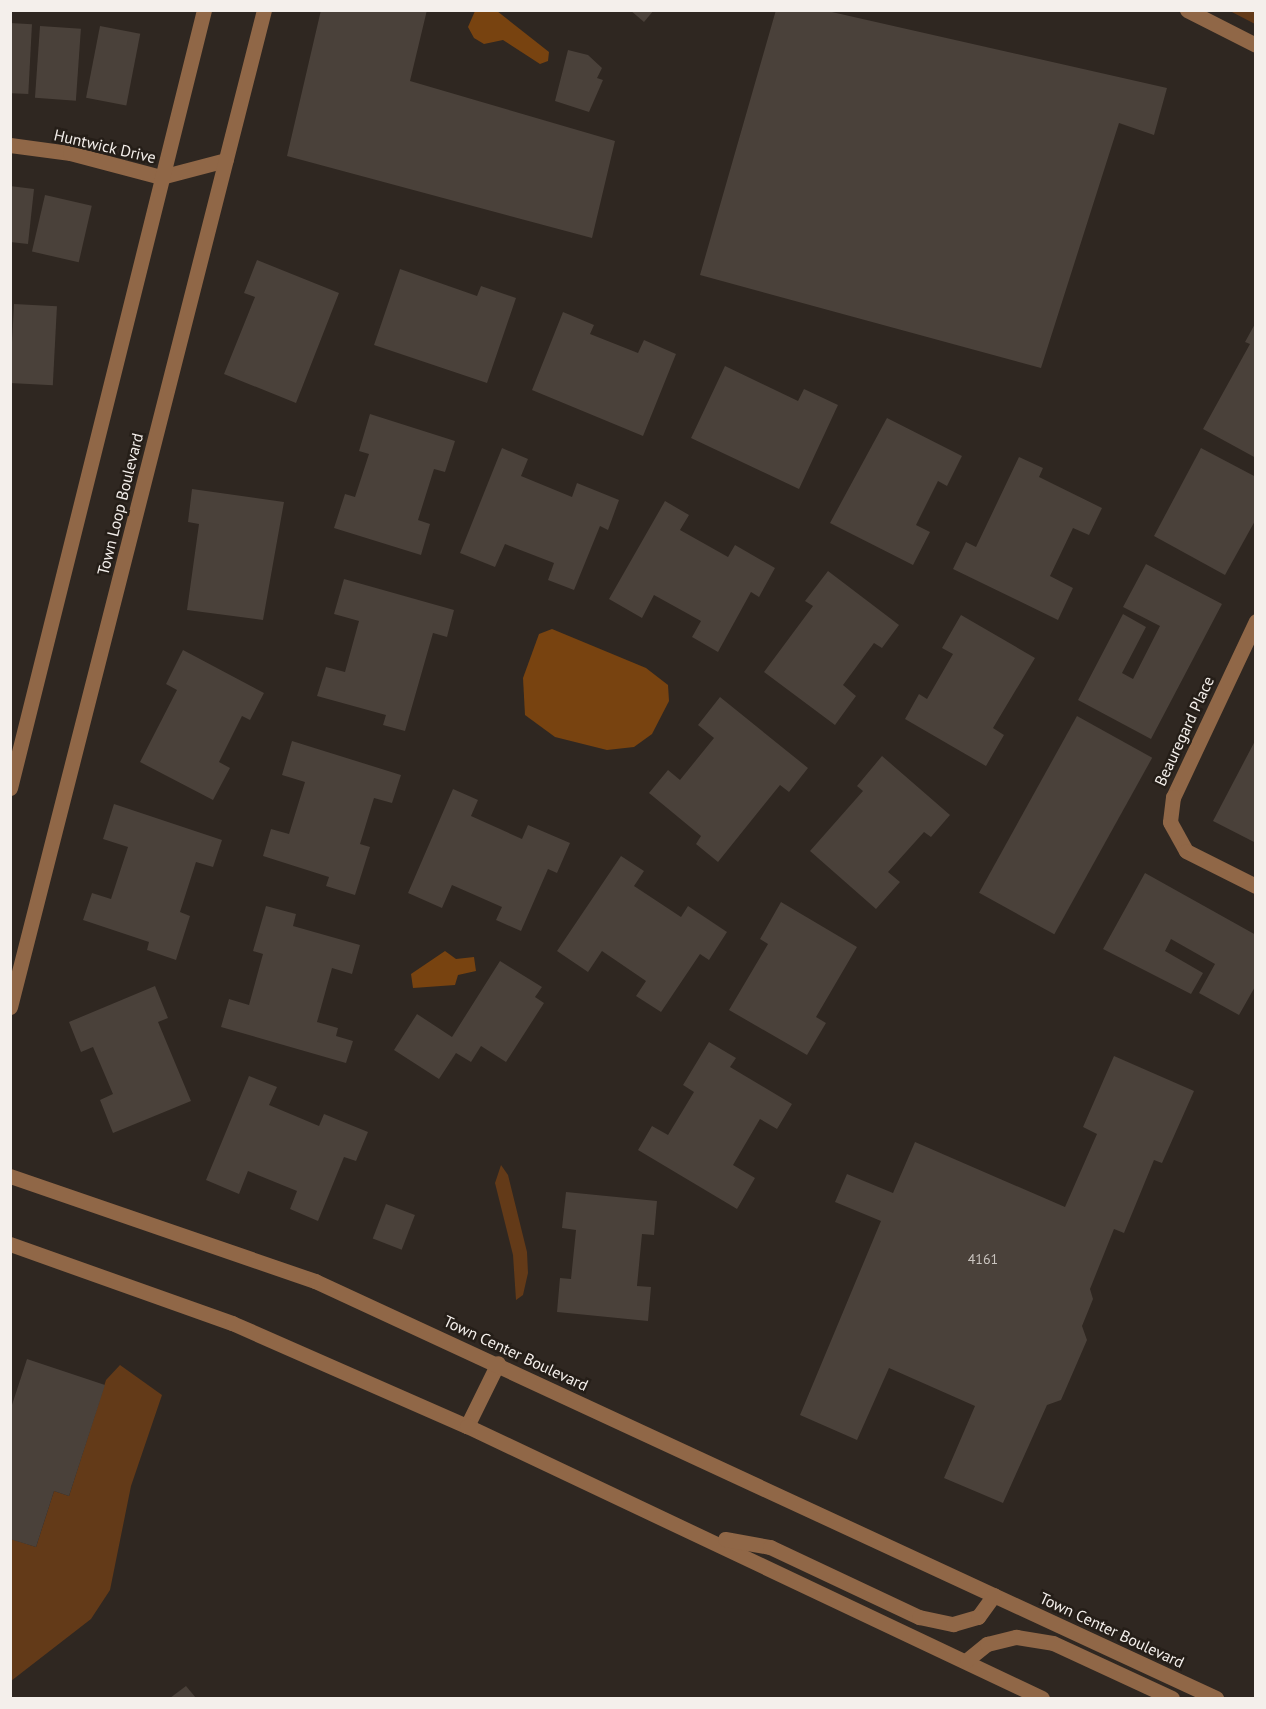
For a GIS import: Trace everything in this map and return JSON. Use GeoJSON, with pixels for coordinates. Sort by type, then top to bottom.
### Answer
{"type":"FeatureCollection","features":[{"type":"Feature","properties":{"kind":"street"},"geometry":{"type":"LineString","coordinates":[[10,788],[204,10]]}},
{"type":"Feature","properties":{"kind":"street","name":"Town Loop Boulevard"},"geometry":{"type":"LineString","coordinates":[[10,1007],[264,10]]}},
{"type":"Feature","properties":{"kind":"street"},"geometry":{"type":"LineString","coordinates":[[1187,10],[1256,45]]}},
{"type":"Feature","properties":{"kind":"street","name":"Huntwick Drive"},"geometry":{"type":"LineString","coordinates":[[10,145],[70,153],[161,177],[226,160]]}},
{"type":"Feature","properties":{"kind":"street","name":"Beauregard Place"},"geometry":{"type":"LineString","coordinates":[[1256,621],[1173,797],[1170,822],[1186,851],[1256,886]]}},
{"type":"Feature","properties":{"kind":"street","name":"Town Center Boulevard"},"geometry":{"type":"LineString","coordinates":[[10,1176],[315,1281],[498,1363],[1216,1698]]}},
{"type":"Feature","properties":{"kind":"street"},"geometry":{"type":"LineString","coordinates":[[10,1244],[232,1323],[467,1426],[704,1535],[968,1660],[1042,1698]]}},
{"type":"Feature","properties":{"kind":"street"},"geometry":{"type":"LineString","coordinates":[[467,1426],[498,1363]]}},
{"type":"Feature","properties":{"kind":"street"},"geometry":{"type":"LineString","coordinates":[[704,1535],[770,1547],[919,1617],[942,1622],[978,1617],[994,1595]]}},
{"type":"Feature","properties":{"kind":"street"},"geometry":{"type":"LineString","coordinates":[[968,1660],[987,1644],[1016,1637],[1053,1643],[1172,1698]]}},
{"type":"Feature","properties":{"kind":"shaded area"},"geometry":{"type":"Polygon","coordinates":[[[475,11],[497,11],[549,52],[548,61],[540,64],[503,40],[484,44],[474,38],[468,27],[475,11]]]}},
{"type":"Feature","properties":{"kind":"shaded area"},"geometry":{"type":"Polygon","coordinates":[[[1230,11],[1255,11],[1255,24],[1230,11]]]}},
{"type":"Feature","properties":{"kind":"shaded area"},"geometry":{"type":"Polygon","coordinates":[[[552,629],[646,668],[668,685],[669,701],[652,734],[634,747],[607,750],[555,737],[525,715],[523,678],[539,634],[552,629]]]}},
{"type":"Feature","properties":{"kind":"shaded area"},"geometry":{"type":"Polygon","coordinates":[[[445,951],[456,959],[474,957],[476,971],[458,975],[455,985],[413,988],[411,974],[445,951]]]}},
{"type":"Feature","properties":{"kind":"shaded area"},"geometry":{"type":"Polygon","coordinates":[[[501,1165],[508,1175],[527,1252],[528,1273],[523,1295],[516,1300],[513,1255],[495,1183],[501,1165]]]}},
{"type":"Feature","properties":{"kind":"shaded area"},"geometry":{"type":"Polygon","coordinates":[[[120,1365],[162,1395],[131,1486],[110,1590],[91,1619],[11,1681],[11,1539],[36,1547],[54,1491],[69,1496],[106,1380],[120,1365]]]}},
{"type":"Feature","properties":{"kind":"building"},"geometry":{"type":"Polygon","coordinates":[[[321,10],[427,10],[410,81],[615,141],[592,238],[287,156],[321,10]]]}},
{"type":"Feature","properties":{"kind":"building"},"geometry":{"type":"Polygon","coordinates":[[[630,10],[654,10],[644,22],[630,10]]]}},
{"type":"Feature","properties":{"kind":"building"},"geometry":{"type":"Polygon","coordinates":[[[776,10],[823,10],[1167,88],[1154,135],[1119,123],[1041,368],[700,275],[776,10]]]}},
{"type":"Feature","properties":{"kind":"building"},"geometry":{"type":"Polygon","coordinates":[[[10,23],[32,24],[28,94],[10,93],[10,23]]]}},
{"type":"Feature","properties":{"kind":"building"},"geometry":{"type":"Polygon","coordinates":[[[40,26],[81,29],[76,101],[35,98],[40,26]]]}},
{"type":"Feature","properties":{"kind":"building"},"geometry":{"type":"Polygon","coordinates":[[[100,26],[140,34],[126,105],[86,98],[100,26]]]}},
{"type":"Feature","properties":{"kind":"building"},"geometry":{"type":"Polygon","coordinates":[[[568,50],[588,55],[602,68],[597,78],[603,80],[589,112],[555,101],[568,50]]]}},
{"type":"Feature","properties":{"kind":"building"},"geometry":{"type":"Polygon","coordinates":[[[10,186],[34,189],[28,244],[10,242],[10,186]]]}},
{"type":"Feature","properties":{"kind":"building"},"geometry":{"type":"Polygon","coordinates":[[[45,195],[92,206],[79,262],[32,252],[45,195]]]}},
{"type":"Feature","properties":{"kind":"building"},"geometry":{"type":"Polygon","coordinates":[[[257,260],[339,293],[296,403],[224,374],[255,297],[244,293],[257,260]]]}},
{"type":"Feature","properties":{"kind":"building"},"geometry":{"type":"Polygon","coordinates":[[[400,269],[477,296],[481,286],[516,298],[487,383],[374,345],[400,269]]]}},
{"type":"Feature","properties":{"kind":"building"},"geometry":{"type":"Polygon","coordinates":[[[14,304],[57,306],[53,385],[10,383],[14,304]]]}},
{"type":"Feature","properties":{"kind":"building"},"geometry":{"type":"Polygon","coordinates":[[[563,312],[594,325],[590,334],[638,353],[644,340],[676,354],[643,436],[532,390],[563,312]]]}},
{"type":"Feature","properties":{"kind":"building"},"geometry":{"type":"Polygon","coordinates":[[[1256,322],[1256,458],[1203,429],[1250,344],[1245,342],[1256,322]]]}},
{"type":"Feature","properties":{"kind":"building"},"geometry":{"type":"Polygon","coordinates":[[[725,366],[798,401],[804,389],[838,405],[799,489],[691,438],[725,366]]]}},
{"type":"Feature","properties":{"kind":"building"},"geometry":{"type":"Polygon","coordinates":[[[370,414],[455,441],[445,472],[434,469],[418,520],[430,524],[421,555],[334,528],[345,494],[355,497],[369,454],[359,451],[370,414]]]}},
{"type":"Feature","properties":{"kind":"building"},"geometry":{"type":"Polygon","coordinates":[[[887,418],[962,456],[947,486],[938,481],[916,525],[930,532],[913,565],[830,523],[887,418]]]}},
{"type":"Feature","properties":{"kind":"building"},"geometry":{"type":"Polygon","coordinates":[[[502,448],[528,459],[521,476],[572,497],[577,483],[619,500],[608,530],[600,526],[574,590],[548,580],[554,563],[505,544],[495,567],[460,553],[502,448]]]}},
{"type":"Feature","properties":{"kind":"building"},"geometry":{"type":"Polygon","coordinates":[[[1201,448],[1256,477],[1256,519],[1225,575],[1154,536],[1201,448]]]}},
{"type":"Feature","properties":{"kind":"building"},"geometry":{"type":"Polygon","coordinates":[[[1019,457],[1043,468],[1039,477],[1102,508],[1089,535],[1073,528],[1050,576],[1073,588],[1058,620],[953,569],[966,542],[976,547],[1019,457]]]}},
{"type":"Feature","properties":{"kind":"building"},"geometry":{"type":"Polygon","coordinates":[[[192,489],[284,502],[263,620],[187,610],[199,524],[188,522],[192,489]]]}},
{"type":"Feature","properties":{"kind":"building"},"geometry":{"type":"Polygon","coordinates":[[[665,501],[689,515],[680,530],[728,557],[735,545],[775,568],[759,597],[751,592],[718,652],[692,637],[701,621],[654,595],[642,618],[609,599],[665,501]]]}},
{"type":"Feature","properties":{"kind":"building"},"geometry":{"type":"Polygon","coordinates":[[[1146,564],[1222,604],[1151,739],[1078,700],[1123,614],[1146,627],[1122,673],[1133,679],[1160,626],[1123,607],[1146,564]]]}},
{"type":"Feature","properties":{"kind":"building"},"geometry":{"type":"Polygon","coordinates":[[[828,571],[899,625],[882,648],[874,643],[843,685],[856,696],[835,725],[764,672],[813,606],[805,601],[828,571]]]}},
{"type":"Feature","properties":{"kind":"building"},"geometry":{"type":"Polygon","coordinates":[[[344,579],[454,610],[447,637],[433,633],[405,731],[383,725],[386,715],[317,696],[326,667],[345,672],[359,621],[334,614],[344,579]]]}},
{"type":"Feature","properties":{"kind":"building"},"geometry":{"type":"Polygon","coordinates":[[[961,615],[1035,658],[993,728],[1004,735],[986,766],[905,719],[919,694],[927,699],[953,654],[942,648],[961,615]]]}},
{"type":"Feature","properties":{"kind":"building"},"geometry":{"type":"Polygon","coordinates":[[[183,650],[264,693],[250,720],[242,716],[219,762],[230,768],[213,800],[140,762],[177,690],[166,684],[183,650]]]}},
{"type":"Feature","properties":{"kind":"building"},"geometry":{"type":"Polygon","coordinates":[[[720,697],[808,768],[789,792],[780,785],[718,862],[696,844],[701,836],[649,793],[668,770],[680,780],[714,738],[698,725],[720,697]]]}},
{"type":"Feature","properties":{"kind":"building"},"geometry":{"type":"Polygon","coordinates":[[[1077,716],[1152,758],[1054,934],[979,893],[1077,716]]]}},
{"type":"Feature","properties":{"kind":"building"},"geometry":{"type":"Polygon","coordinates":[[[1256,739],[1256,843],[1213,821],[1256,739]]]}},
{"type":"Feature","properties":{"kind":"building"},"geometry":{"type":"Polygon","coordinates":[[[292,741],[401,775],[392,803],[374,798],[360,844],[370,847],[355,895],[326,886],[329,877],[263,856],[271,829],[289,834],[305,782],[282,775],[292,741]]]}},
{"type":"Feature","properties":{"kind":"building"},"geometry":{"type":"Polygon","coordinates":[[[882,756],[950,815],[931,837],[924,832],[888,872],[900,882],[876,909],[810,851],[863,791],[857,786],[882,756]]]}},
{"type":"Feature","properties":{"kind":"building"},"geometry":{"type":"Polygon","coordinates":[[[453,789],[478,800],[471,816],[522,839],[528,825],[570,843],[557,873],[548,869],[521,931],[496,920],[502,907],[452,885],[442,908],[408,893],[453,789]]]}},
{"type":"Feature","properties":{"kind":"building"},"geometry":{"type":"Polygon","coordinates":[[[114,804],[222,840],[213,867],[196,862],[180,912],[190,916],[176,960],[147,950],[149,942],[83,920],[92,893],[111,899],[128,847],[103,839],[114,804]]]}},
{"type":"Feature","properties":{"kind":"building"},"geometry":{"type":"Polygon","coordinates":[[[621,856],[644,871],[634,886],[681,917],[688,906],[727,932],[709,960],[700,954],[661,1012],[636,996],[646,981],[602,951],[588,972],[557,951],[621,856]]]}},
{"type":"Feature","properties":{"kind":"building"},"geometry":{"type":"Polygon","coordinates":[[[1145,873],[1256,935],[1256,985],[1239,1015],[1199,993],[1215,964],[1171,939],[1165,951],[1203,973],[1191,994],[1103,949],[1145,873]]]}},
{"type":"Feature","properties":{"kind":"building"},"geometry":{"type":"Polygon","coordinates":[[[781,902],[857,947],[816,1017],[826,1023],[807,1055],[729,1010],[768,944],[760,939],[781,902]]]}},
{"type":"Feature","properties":{"kind":"building"},"geometry":{"type":"Polygon","coordinates":[[[266,906],[296,914],[293,926],[360,945],[352,974],[332,968],[317,1022],[338,1028],[336,1036],[353,1041],[346,1063],[221,1027],[229,999],[249,1005],[263,954],[253,951],[266,906]]]}},
{"type":"Feature","properties":{"kind":"building"},"geometry":{"type":"Polygon","coordinates":[[[500,961],[542,987],[535,997],[544,1003],[506,1062],[481,1046],[471,1062],[456,1053],[439,1079],[394,1050],[417,1014],[452,1037],[500,961]]]}},
{"type":"Feature","properties":{"kind":"building"},"geometry":{"type":"Polygon","coordinates":[[[155,986],[168,1018],[158,1022],[191,1101],[113,1133],[100,1100],[113,1094],[93,1047],[81,1052],[69,1022],[155,986]]]}},
{"type":"Feature","properties":{"kind":"building"},"geometry":{"type":"Polygon","coordinates":[[[709,1042],[736,1058],[730,1067],[792,1104],[777,1129],[760,1119],[733,1165],[755,1178],[737,1209],[638,1150],[652,1126],[668,1135],[694,1092],[683,1085],[709,1042]]]}},
{"type":"Feature","properties":{"kind":"building"},"geometry":{"type":"Polygon","coordinates":[[[1114,1056],[1194,1091],[1162,1163],[1154,1160],[1124,1233],[1114,1229],[1090,1289],[1093,1299],[1082,1326],[1087,1340],[1061,1400],[1047,1405],[1003,1503],[944,1478],[975,1406],[889,1368],[857,1440],[800,1415],[881,1221],[835,1202],[847,1174],[893,1193],[915,1142],[1065,1207],[1097,1134],[1083,1127],[1114,1056]]]}},
{"type":"Feature","properties":{"kind":"building"},"geometry":{"type":"Polygon","coordinates":[[[249,1076],[277,1087],[269,1105],[319,1126],[324,1114],[368,1132],[356,1161],[344,1157],[318,1221],[290,1209],[297,1191],[248,1171],[239,1194],[206,1180],[249,1076]]]}},
{"type":"Feature","properties":{"kind":"building"},"geometry":{"type":"Polygon","coordinates":[[[566,1192],[657,1201],[654,1235],[642,1234],[637,1286],[651,1287],[648,1321],[557,1312],[560,1278],[571,1279],[576,1230],[562,1228],[566,1192]]]}},
{"type":"Feature","properties":{"kind":"building"},"geometry":{"type":"Polygon","coordinates":[[[386,1204],[415,1215],[402,1250],[373,1239],[386,1204]]]}},
{"type":"Feature","properties":{"kind":"building"},"geometry":{"type":"Polygon","coordinates":[[[27,1359],[105,1385],[69,1496],[54,1491],[36,1547],[10,1539],[10,1411],[27,1359]]]}},
{"type":"Feature","properties":{"kind":"building"},"geometry":{"type":"Polygon","coordinates":[[[186,1686],[196,1698],[170,1698],[186,1686]]]}}]}
